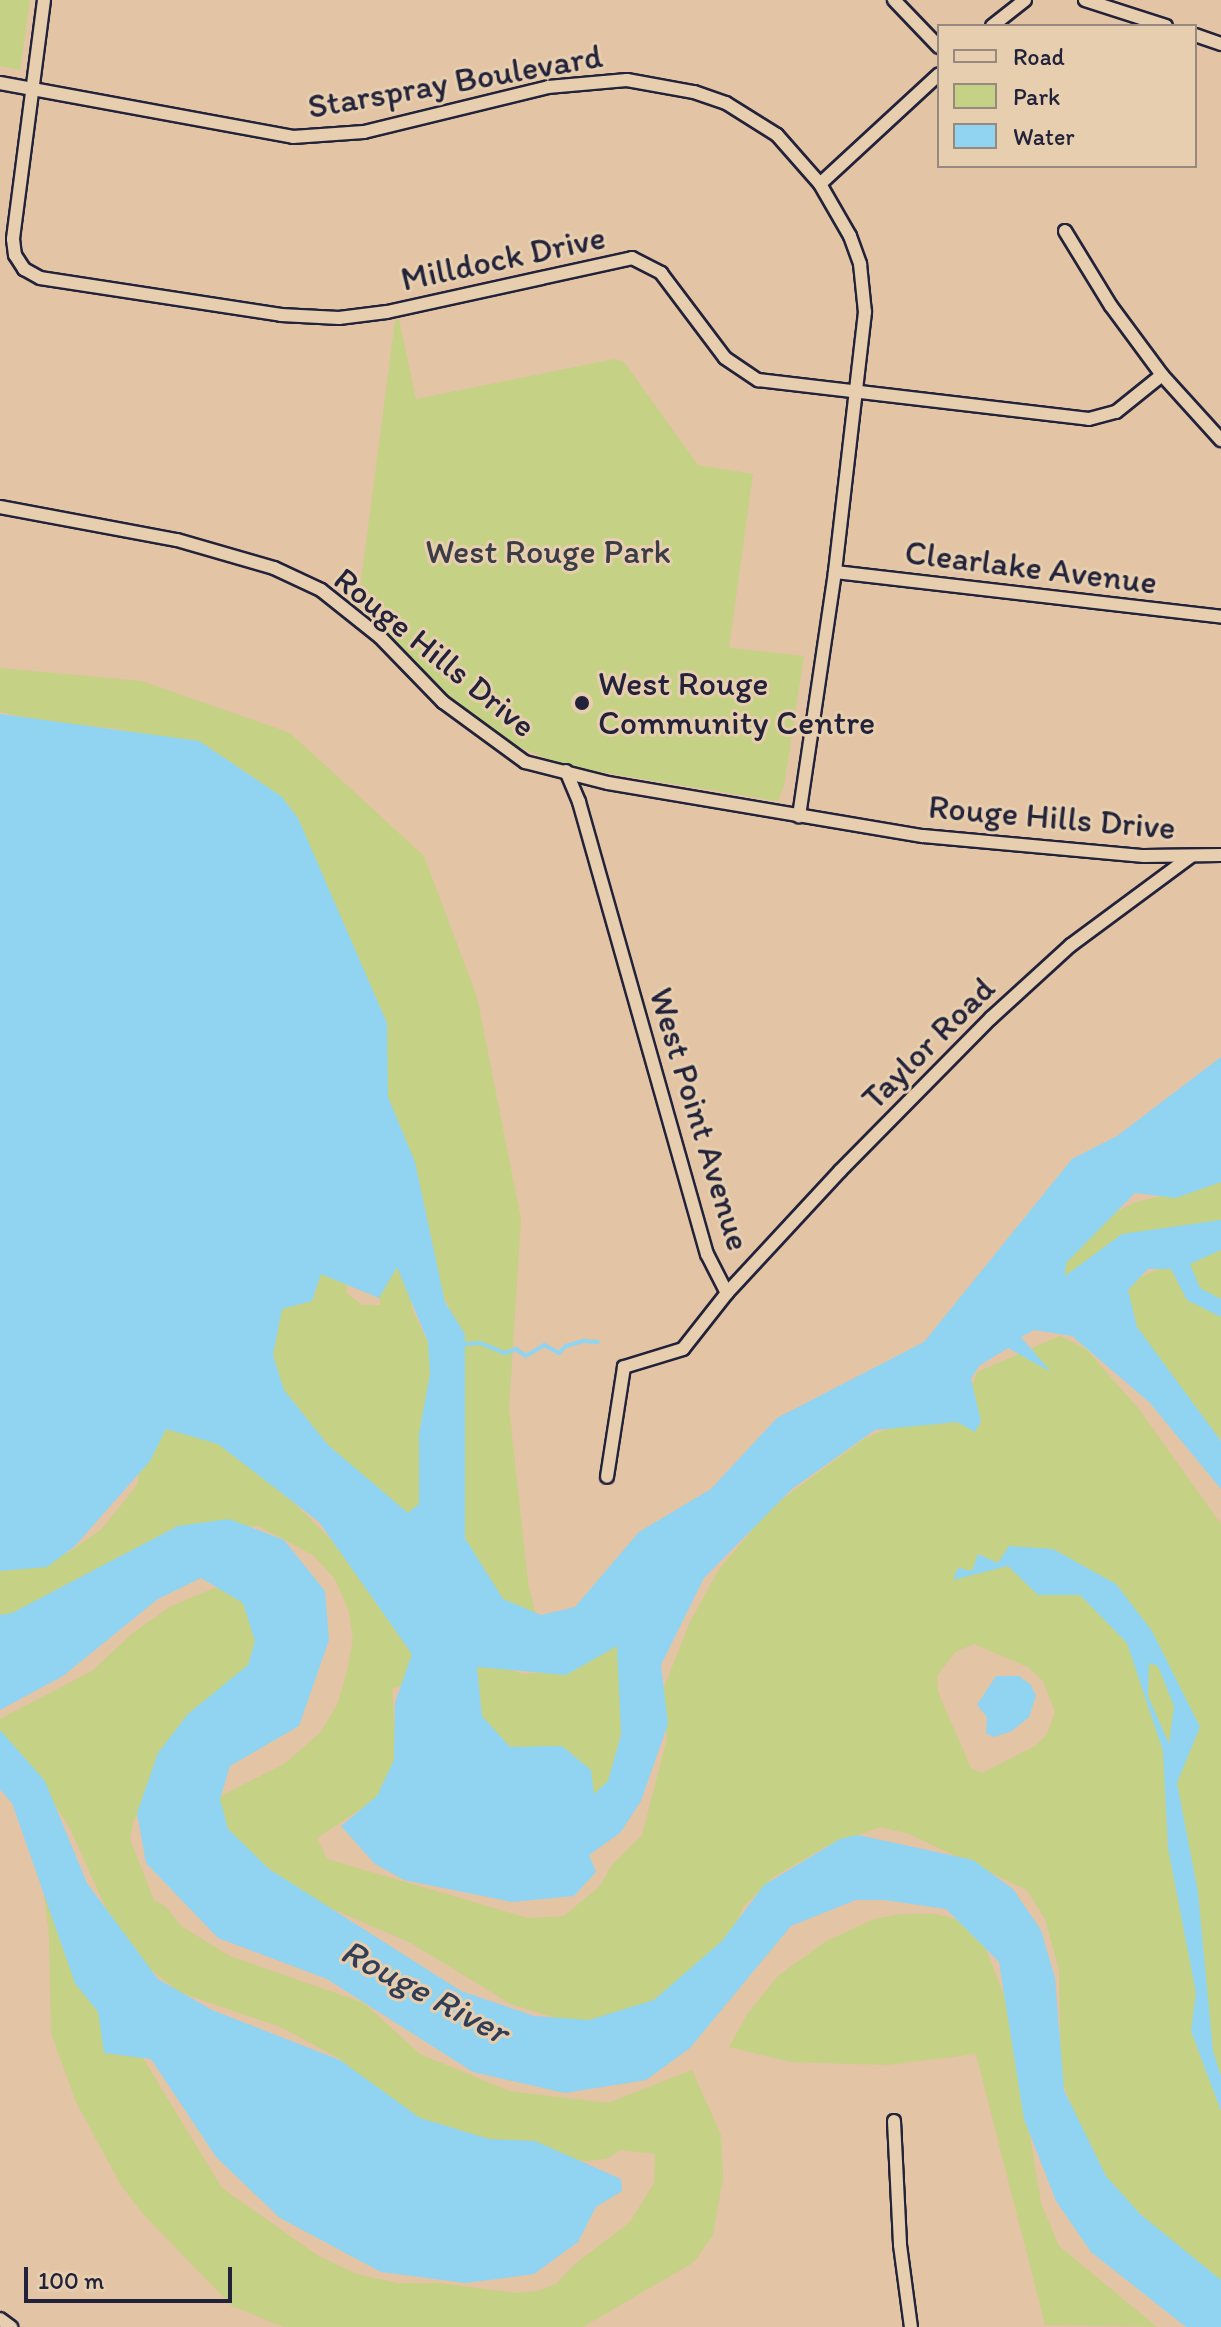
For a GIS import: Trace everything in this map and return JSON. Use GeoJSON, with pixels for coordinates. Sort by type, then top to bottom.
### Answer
{"type":"FeatureCollection","features":[{"type":"Feature","properties":{"kind":"street","name":"Milldock Drive"},"geometry":{"type":"LineString","coordinates":[[44,0],[13,239],[15,255],[24,269],[40,278],[281,315],[339,318],[387,312],[632,258],[661,273],[725,358],[758,380],[1089,419],[1116,412],[1162,375]]}},
{"type":"Feature","properties":{"kind":"street"},"geometry":{"type":"LineString","coordinates":[[894,0],[937,45]]}},
{"type":"Feature","properties":{"kind":"street"},"geometry":{"type":"LineString","coordinates":[[995,24],[1025,0]]}},
{"type":"Feature","properties":{"kind":"street"},"geometry":{"type":"LineString","coordinates":[[1085,0],[1160,24]]}},
{"type":"Feature","properties":{"kind":"street"},"geometry":{"type":"LineString","coordinates":[[1197,36],[1221,44]]}},
{"type":"Feature","properties":{"kind":"street"},"geometry":{"type":"LineString","coordinates":[[820,184],[937,76]]}},
{"type":"Feature","properties":{"kind":"street","name":"Starspray Boulevard"},"geometry":{"type":"LineString","coordinates":[[0,83],[293,137],[328,137],[364,132],[548,87],[627,80],[694,92],[751,117],[777,135],[820,184],[850,236],[860,264],[865,312],[853,390],[835,572],[799,816]]}},
{"type":"Feature","properties":{"kind":"street"},"geometry":{"type":"LineString","coordinates":[[1065,231],[1111,306],[1162,375],[1221,440]]}},
{"type":"Feature","properties":{"kind":"street","name":"Rouge Hills Drive"},"geometry":{"type":"LineString","coordinates":[[0,507],[177,540],[274,568],[321,590],[352,611],[443,702],[525,762],[608,783],[923,836],[1190,857],[1221,855]]}},
{"type":"Feature","properties":{"kind":"street","name":"Clearlake Avenue"},"geometry":{"type":"LineString","coordinates":[[835,572],[1221,617]]}},
{"type":"Feature","properties":{"kind":"street","name":"West Point Avenue"},"geometry":{"type":"LineString","coordinates":[[566,771],[579,802],[707,1254],[727,1293],[683,1349],[624,1367],[607,1477]]}},
{"type":"Feature","properties":{"kind":"street","name":"Taylor Road"},"geometry":{"type":"LineString","coordinates":[[727,1293],[840,1171],[991,1018],[1071,945],[1190,857]]}},
{"type":"Feature","properties":{"kind":"street"},"geometry":{"type":"LineString","coordinates":[[894,2121],[900,2245],[911,2327]]}},
{"type":"Feature","properties":{"kind":"street"},"geometry":{"type":"LineString","coordinates":[[0,2319],[11,2327]]}},
{"type":"Feature","properties":{"kind":"green space"},"geometry":{"type":"Polygon","coordinates":[[[0,0],[30,0],[20,70],[0,66],[0,0]]]}},
{"type":"Feature","properties":{"kind":"green space","name":"West Rouge Park"},"geometry":{"type":"Polygon","coordinates":[[[399,319],[416,399],[614,359],[624,362],[698,465],[753,474],[729,648],[804,656],[784,786],[778,801],[564,766],[510,743],[461,709],[358,604],[395,321],[399,319]]]}},
{"type":"Feature","properties":{"kind":"green space"},"geometry":{"type":"Polygon","coordinates":[[[0,668],[142,681],[290,733],[424,856],[477,997],[521,1219],[509,1407],[528,1582],[537,1620],[496,1609],[473,1576],[465,1533],[464,1341],[435,1277],[277,798],[248,773],[196,749],[118,729],[34,720],[0,712],[0,668]]]}},
{"type":"Feature","properties":{"kind":"green space"},"geometry":{"type":"Polygon","coordinates":[[[339,1126],[405,1258],[412,1308],[438,1365],[437,1385],[420,1424],[419,1531],[290,1424],[224,1259],[348,1270],[346,1293],[362,1305],[381,1305],[339,1126]]]}},
{"type":"Feature","properties":{"kind":"green space"},"geometry":{"type":"Polygon","coordinates":[[[1221,1170],[1221,1440],[1119,1318],[1115,1288],[1201,1251],[1068,1287],[1044,1281],[1104,1218],[1136,1202],[1170,1194],[1221,1170]]]}},
{"type":"Feature","properties":{"kind":"green space"},"geometry":{"type":"Polygon","coordinates":[[[1060,1336],[1086,1349],[1138,1408],[1221,1524],[1221,2286],[1105,2182],[1093,2162],[1061,2079],[1059,1970],[1045,1919],[1027,1890],[909,1834],[881,1827],[829,1845],[775,1876],[744,1906],[707,1983],[585,2027],[511,2004],[411,1943],[314,1901],[259,1868],[236,1844],[219,1810],[219,1797],[284,1764],[320,1733],[337,1705],[347,1672],[353,1638],[348,1608],[334,1578],[313,1555],[258,1526],[225,1527],[0,1625],[0,1565],[69,1552],[102,1529],[137,1485],[148,1424],[204,1427],[282,1491],[361,1569],[410,1644],[415,1672],[413,1680],[392,1689],[397,1760],[385,1793],[317,1838],[327,1859],[528,1918],[564,1916],[600,1886],[611,1866],[642,1835],[667,1739],[661,1695],[690,1622],[718,1571],[770,1508],[864,1439],[892,1427],[961,1420],[977,1372],[1060,1336]],[[974,1644],[955,1652],[937,1676],[938,1692],[971,1768],[982,1773],[1035,1746],[1047,1734],[1055,1712],[1043,1681],[1028,1667],[974,1644]]]}},
{"type":"Feature","properties":{"kind":"green space"},"geometry":{"type":"Polygon","coordinates":[[[214,1588],[233,1591],[249,1606],[263,1651],[164,1760],[133,1822],[130,1839],[154,1900],[165,1906],[181,1926],[230,1956],[364,2003],[420,2054],[509,2091],[608,2103],[692,2070],[721,2135],[723,2178],[713,2235],[694,2262],[583,2327],[284,2327],[232,2306],[143,2214],[121,2185],[76,2102],[51,2033],[49,1935],[39,1850],[124,2027],[222,2188],[317,2255],[356,2274],[397,2283],[438,2283],[516,2293],[538,2291],[556,2284],[575,2264],[630,2222],[654,2183],[655,2154],[621,2150],[606,2159],[566,2163],[394,2115],[340,2059],[283,2028],[179,1992],[124,1949],[70,1828],[26,1762],[0,1738],[0,1719],[92,1671],[134,1632],[170,1607],[214,1588]]]}},
{"type":"Feature","properties":{"kind":"green space"},"geometry":{"type":"Polygon","coordinates":[[[634,1610],[628,1728],[598,1810],[473,1805],[474,1667],[485,1661],[523,1674],[576,1670],[615,1640],[634,1610]]]}},
{"type":"Feature","properties":{"kind":"green space"},"geometry":{"type":"Polygon","coordinates":[[[902,1914],[935,1914],[976,1924],[1008,2005],[1041,2203],[1059,2246],[1157,2327],[1045,2325],[976,2054],[887,2065],[790,2062],[729,2047],[748,2013],[778,1976],[825,1942],[874,1919],[902,1914]]]}},
{"type":"Feature","properties":{"kind":"water"},"geometry":{"type":"Polygon","coordinates":[[[0,714],[199,741],[281,796],[298,818],[387,1023],[388,1097],[415,1162],[445,1302],[465,1334],[465,1538],[503,1599],[541,1615],[575,1607],[639,1532],[711,1489],[777,1418],[924,1342],[1072,1159],[1117,1136],[1221,1057],[1221,1182],[1176,1198],[1135,1193],[1066,1263],[1065,1276],[1122,1234],[1221,1220],[1221,1250],[1190,1264],[1200,1288],[1221,1299],[1221,1317],[1187,1300],[1171,1269],[1148,1269],[1128,1290],[1137,1327],[1221,1441],[1221,1489],[1149,1402],[1072,1336],[1034,1330],[1021,1337],[1051,1372],[1008,1348],[979,1366],[971,1379],[981,1421],[975,1432],[957,1422],[875,1430],[792,1489],[704,1578],[661,1665],[668,1724],[641,1801],[620,1833],[589,1855],[596,1872],[574,1896],[512,1902],[404,1880],[375,1864],[341,1826],[377,1796],[394,1760],[395,1703],[412,1654],[319,1522],[218,1444],[166,1429],[150,1461],[75,1546],[47,1567],[0,1571],[0,714]],[[397,1267],[379,1298],[321,1274],[312,1301],[282,1309],[273,1355],[284,1390],[328,1445],[408,1513],[419,1504],[419,1434],[430,1374],[428,1342],[397,1267]],[[617,1646],[566,1675],[477,1667],[482,1716],[510,1747],[562,1746],[591,1770],[594,1794],[608,1781],[621,1735],[617,1646]]]}},
{"type":"Feature","properties":{"kind":"water","name":"Rouge River"},"geometry":{"type":"Polygon","coordinates":[[[229,1519],[284,1540],[325,1591],[329,1640],[299,1726],[230,1766],[220,1799],[228,1829],[269,1869],[461,1991],[534,2016],[589,2020],[654,2000],[722,1941],[764,1885],[840,1839],[858,1835],[973,1860],[1013,1889],[1041,1930],[1055,1978],[1064,2090],[1106,2176],[1140,2214],[1221,2280],[1221,2327],[1186,2327],[1091,2252],[1056,2201],[1024,2119],[999,1962],[946,1909],[884,1900],[856,1900],[791,1926],[690,2048],[646,2080],[565,2093],[473,2072],[327,1979],[218,1938],[146,1863],[137,1813],[158,1753],[188,1714],[248,1665],[255,1641],[243,1603],[201,1578],[158,1599],[63,1676],[0,1710],[0,1615],[12,1613],[178,1526],[229,1519]]]}},
{"type":"Feature","properties":{"kind":"water"},"geometry":{"type":"Polygon","coordinates":[[[1009,1546],[1053,1549],[1116,1584],[1152,1631],[1200,1727],[1177,1783],[1198,1892],[1213,2051],[1221,2076],[1221,2111],[1191,2031],[1196,1993],[1168,1848],[1163,1751],[1127,1643],[1080,1595],[1038,1595],[1008,1566],[953,1580],[958,1568],[972,1571],[978,1554],[998,1563],[1009,1546]],[[1149,1663],[1148,1696],[1169,1744],[1174,1706],[1158,1666],[1149,1663]]]}},
{"type":"Feature","properties":{"kind":"water"},"geometry":{"type":"Polygon","coordinates":[[[996,1676],[1019,1676],[1031,1685],[1036,1696],[1029,1717],[1012,1731],[994,1737],[986,1733],[987,1717],[977,1705],[996,1676]]]}},
{"type":"Feature","properties":{"kind":"water"},"geometry":{"type":"Polygon","coordinates":[[[0,1730],[45,1781],[87,1883],[158,1979],[212,2010],[340,2060],[420,2118],[489,2139],[535,2141],[621,2179],[622,2191],[596,2207],[578,2242],[534,2274],[466,2283],[381,2272],[280,2218],[216,2157],[151,2059],[104,2053],[98,2012],[75,1983],[12,1803],[0,1790],[0,1730]]]}},
{"type":"Feature","properties":{"kind":"waterway"},"geometry":{"type":"LineString","coordinates":[[466,1344],[480,1343],[505,1353],[516,1349],[526,1356],[544,1345],[559,1353],[566,1346],[584,1341],[598,1342]]}},
{"type":"Feature","properties":{"kind":"place","name":"West Rouge Community Centre"},"geometry":{"type":"Point","coordinates":[582,703]}}]}
